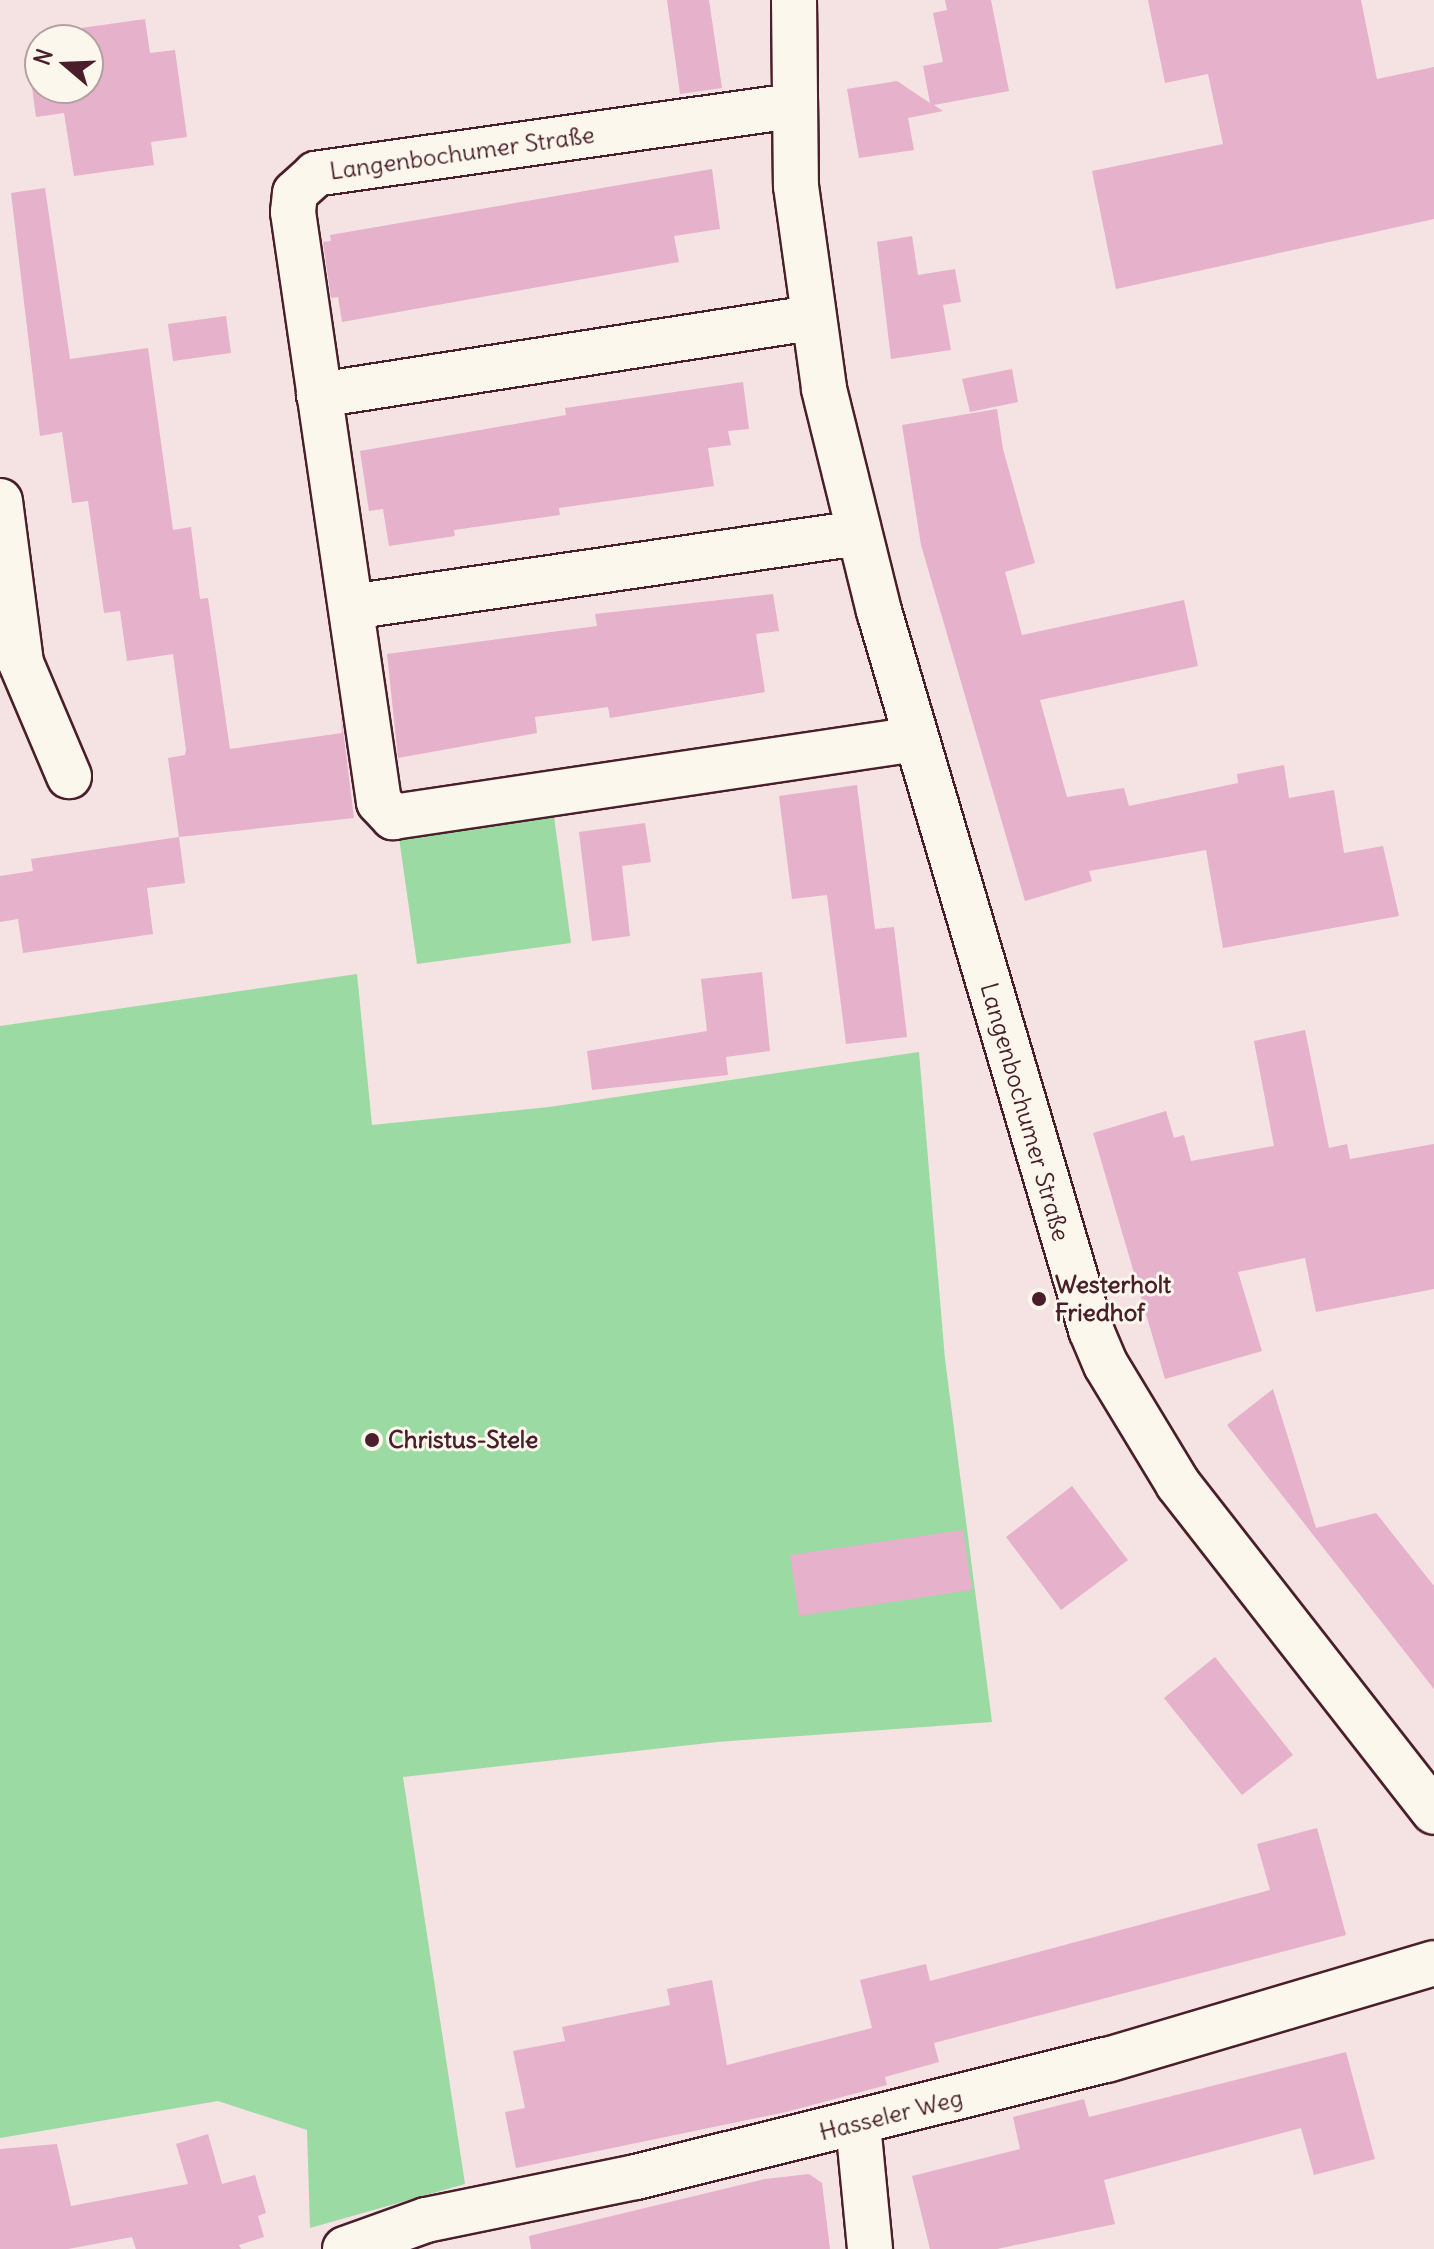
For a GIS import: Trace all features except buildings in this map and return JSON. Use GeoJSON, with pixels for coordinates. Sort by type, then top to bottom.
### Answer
{"type":"FeatureCollection","features":[{"type":"Feature","properties":{"kind":"street","name":"Langenbochumer Straße"},"geometry":{"type":"LineString","coordinates":[[794,0],[792,106],[811,318],[858,533],[1056,1218],[1106,1365],[1178,1484],[1434,1812]]}},
{"type":"Feature","properties":{"kind":"street","name":"Langenbochumer Straße"},"geometry":{"type":"LineString","coordinates":[[792,106],[316,174],[302,182],[293,212],[379,802],[393,817],[916,739]]}},
{"type":"Feature","properties":{"kind":"street"},"geometry":{"type":"LineString","coordinates":[[319,395],[811,318]]}},
{"type":"Feature","properties":{"kind":"street"},"geometry":{"type":"LineString","coordinates":[[0,501],[21,663],[69,776]]}},
{"type":"Feature","properties":{"kind":"street"},"geometry":{"type":"LineString","coordinates":[[351,607],[858,533]]}},
{"type":"Feature","properties":{"kind":"street","name":"Hasseler Weg"},"geometry":{"type":"LineString","coordinates":[[345,2249],[426,2220],[858,2124],[1107,2060],[1434,1963]]}},
{"type":"Feature","properties":{"kind":"street"},"geometry":{"type":"LineString","coordinates":[[858,2124],[870,2249]]}},
{"type":"Feature","properties":{"kind":"green space"},"geometry":{"type":"Polygon","coordinates":[[[553,809],[571,943],[417,964],[398,831],[553,809]]]}},
{"type":"Feature","properties":{"kind":"green space"},"geometry":{"type":"Polygon","coordinates":[[[357,974],[372,1125],[549,1107],[919,1052],[945,1359],[992,1722],[717,1742],[403,1777],[465,2184],[310,2228],[307,2130],[218,2101],[0,2138],[0,1026],[357,974]]]}},
{"type":"Feature","properties":{"kind":"place","name":"Westerholt Friedhof"},"geometry":{"type":"Point","coordinates":[1039,1299]}},
{"type":"Feature","properties":{"kind":"place","name":"Christus-Stele"},"geometry":{"type":"Point","coordinates":[372,1440]}}]}
